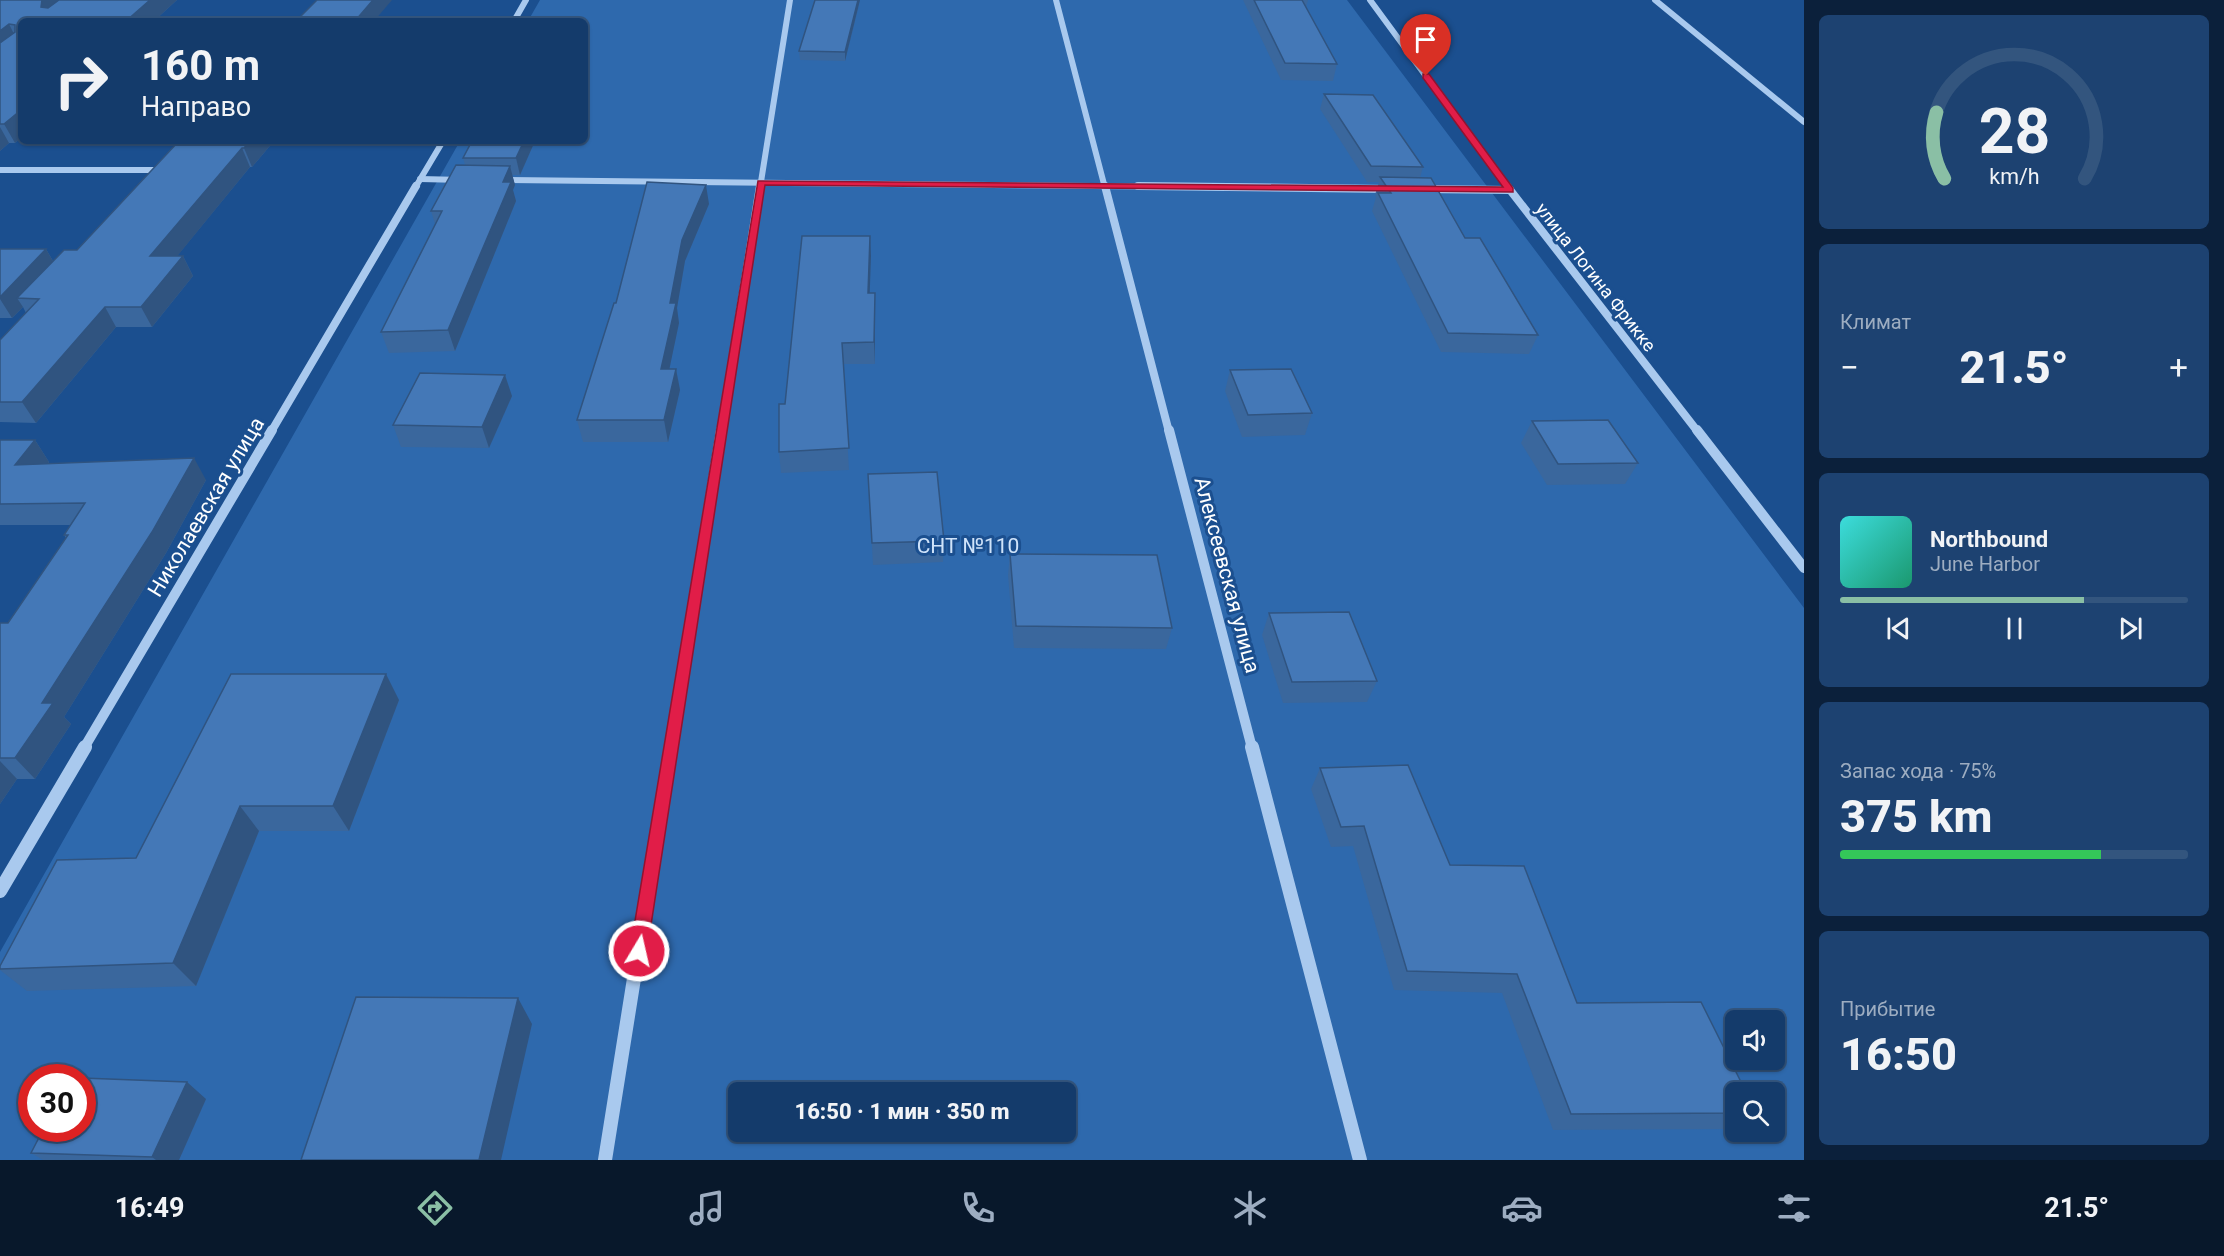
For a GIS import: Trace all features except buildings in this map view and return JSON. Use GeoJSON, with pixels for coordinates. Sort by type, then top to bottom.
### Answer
{"type":"FeatureCollection","features":[{"type":"Feature","properties":{"kind":"street"},"geometry":{"type":"LineString","coordinates":[[516,18],[526,0]]}},
{"type":"Feature","properties":{"kind":"street"},"geometry":{"type":"LineString","coordinates":[[605,1160],[790,0]]}},
{"type":"Feature","properties":{"kind":"street","name":"Алексеевская улица"},"geometry":{"type":"LineString","coordinates":[[1056,0],[1360,1160]]}},
{"type":"Feature","properties":{"kind":"street","name":"улица Логина Фрикке"},"geometry":{"type":"LineString","coordinates":[[1370,0],[1510,190],[1804,568]]}},
{"type":"Feature","properties":{"kind":"street"},"geometry":{"type":"LineString","coordinates":[[1655,0],[1804,122]]}},
{"type":"Feature","properties":{"kind":"street","name":"Николаевская улица"},"geometry":{"type":"LineString","coordinates":[[0,891],[441,144]]}},
{"type":"Feature","properties":{"kind":"street"},"geometry":{"type":"LineString","coordinates":[[153,179],[168,163]]}},
{"type":"Feature","properties":{"kind":"street"},"geometry":{"type":"LineString","coordinates":[[0,170],[161,170]]}},
{"type":"Feature","properties":{"kind":"street"},"geometry":{"type":"LineString","coordinates":[[420,179],[467,180]]}},
{"type":"Feature","properties":{"kind":"street"},"geometry":{"type":"LineString","coordinates":[[491,180],[1403,189]]}},
{"type":"Feature","properties":{"kind":"street"},"geometry":{"type":"LineString","coordinates":[[1415,189],[1510,190]]}},
{"type":"Feature","properties":{"kind":"green space","name":"СНТ №110"},"geometry":{"type":"Polygon","coordinates":[[[540,0],[1347,0],[1804,608],[1804,1160],[0,1160],[0,952],[458,144],[588,144],[588,18],[530,18],[540,0]]]}},
{"type":"Feature","properties":{"kind":"route"},"geometry":{"type":"LineString","coordinates":[[639,951],[761,183],[1510,190],[1426,76]]}}]}
